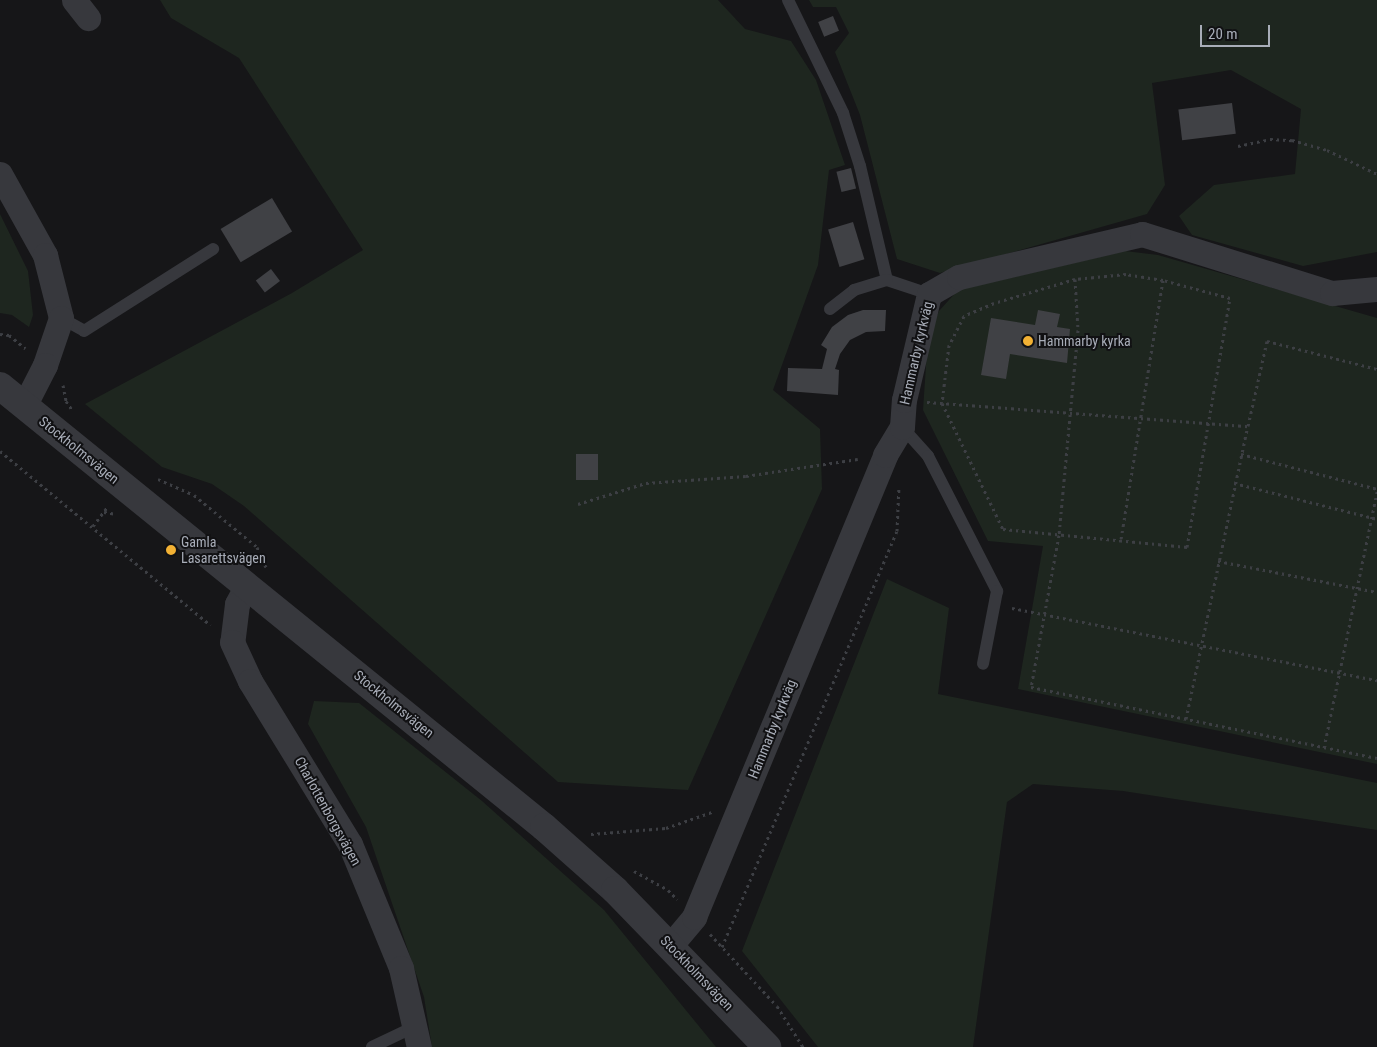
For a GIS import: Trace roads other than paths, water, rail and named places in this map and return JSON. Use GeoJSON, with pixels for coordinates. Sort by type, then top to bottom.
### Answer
{"type":"FeatureCollection","features":[{"type":"Feature","properties":{"kind":"street"},"geometry":{"type":"LineString","coordinates":[[0,174],[45,255],[61,318],[45,365],[24,406]]}},
{"type":"Feature","properties":{"kind":"street","name":"Hammarby kyrkväg"},"geometry":{"type":"LineString","coordinates":[[670,946],[694,917],[743,802],[884,455],[902,427],[904,400],[930,294],[959,277],[1142,234],[1332,293],[1377,289]]}},
{"type":"Feature","properties":{"kind":"street","name":"Stockholmsvägen"},"geometry":{"type":"LineString","coordinates":[[0,386],[544,827],[615,890],[767,1047]]}},
{"type":"Feature","properties":{"kind":"street","name":"Charlottenborgsvägen"},"geometry":{"type":"LineString","coordinates":[[247,585],[237,604],[232,642],[250,681],[350,844],[401,968],[417,1037]]}},
{"type":"Feature","properties":{"kind":"lane"},"geometry":{"type":"LineString","coordinates":[[788,0],[843,114],[860,166],[887,280]]}},
{"type":"Feature","properties":{"kind":"lane"},"geometry":{"type":"LineString","coordinates":[[61,318],[84,331],[213,249]]}},
{"type":"Feature","properties":{"kind":"lane"},"geometry":{"type":"LineString","coordinates":[[830,309],[854,290],[887,280],[930,294]]}},
{"type":"Feature","properties":{"kind":"lane"},"geometry":{"type":"LineString","coordinates":[[902,427],[928,456],[997,591],[983,664]]}},
{"type":"Feature","properties":{"kind":"lane"},"geometry":{"type":"LineString","coordinates":[[372,1047],[417,1037]]}},
{"type":"Feature","properties":{"kind":"place","name":"Hammarby kyrka"},"geometry":{"type":"Point","coordinates":[1028,341]}},
{"type":"Feature","properties":{"kind":"place","name":"Gamla Lasarettsvägen"},"geometry":{"type":"Point","coordinates":[171,550]}}]}
